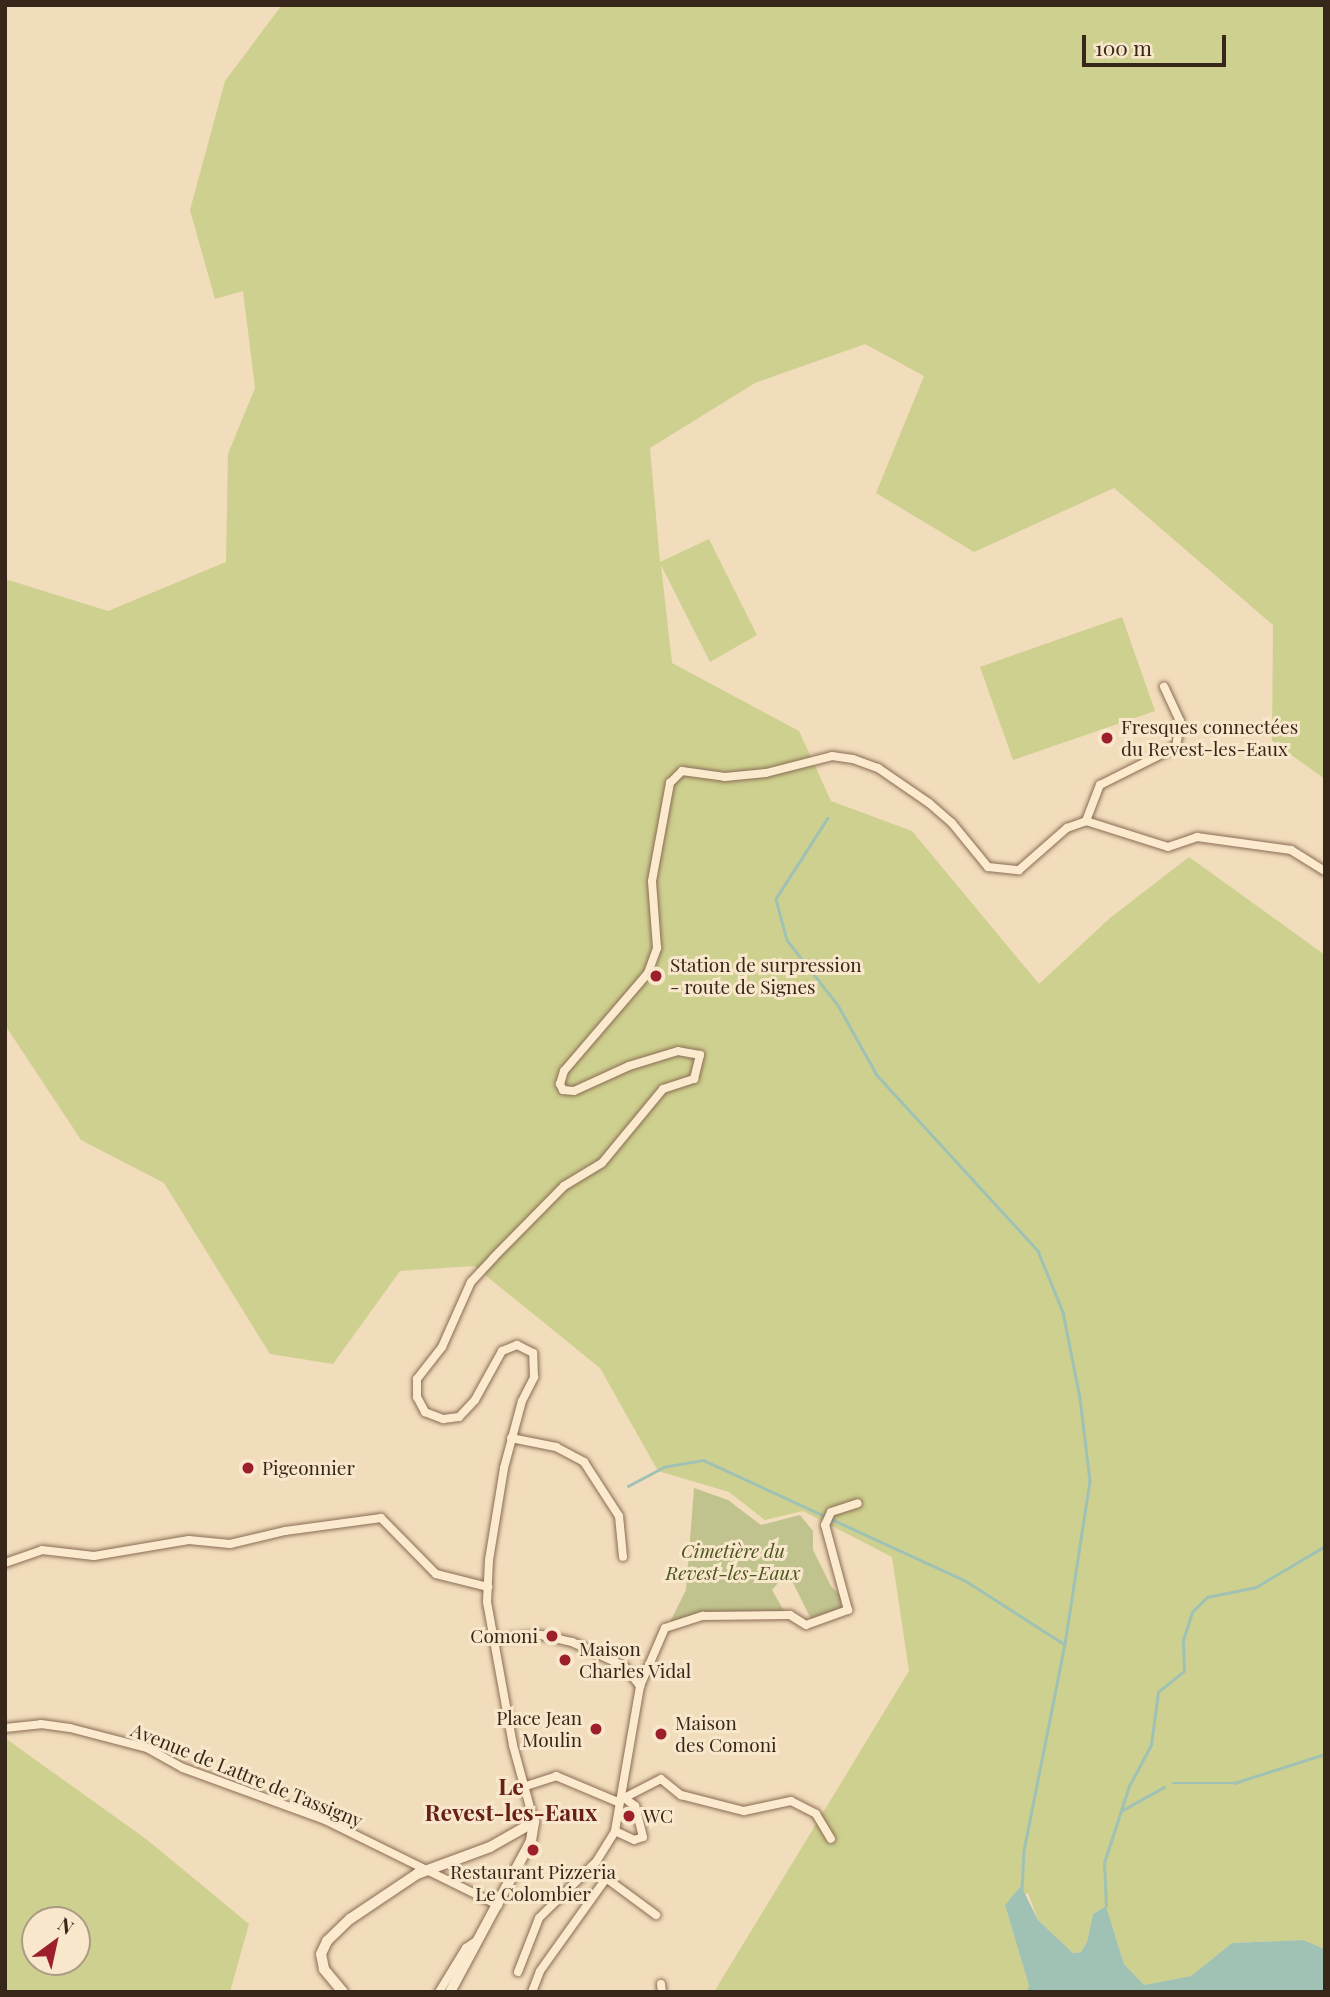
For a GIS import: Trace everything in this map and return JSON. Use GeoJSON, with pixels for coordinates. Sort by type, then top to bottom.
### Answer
{"type":"FeatureCollection","features":[{"type":"Feature","properties":{"kind":"street"},"geometry":{"type":"LineString","coordinates":[[1086,821],[1100,785],[1176,747],[1180,722],[1164,687]]}},
{"type":"Feature","properties":{"kind":"street"},"geometry":{"type":"LineString","coordinates":[[450,1992],[481,1941],[531,1841],[534,1822],[523,1787],[488,1587],[511,1438],[534,1377],[533,1353],[517,1345],[502,1351],[475,1400],[459,1417],[443,1419],[425,1412],[417,1397],[417,1380],[442,1347],[471,1282],[564,1186],[602,1163],[663,1089],[694,1079],[700,1055],[678,1051],[629,1066],[574,1091],[563,1090],[561,1084],[564,1070],[648,973],[657,948],[652,881],[672,778],[682,771],[725,777],[766,773],[832,756],[853,759],[878,768],[929,803],[952,822],[988,867],[1004,872],[1019,870],[1067,828],[1086,821],[1168,847],[1197,837],[1291,850],[1325,871]]}},
{"type":"Feature","properties":{"kind":"street"},"geometry":{"type":"LineString","coordinates":[[511,1438],[556,1447],[584,1462],[619,1516],[623,1556]]}},
{"type":"Feature","properties":{"kind":"street"},"geometry":{"type":"LineString","coordinates":[[518,1972],[539,1918],[590,1867],[615,1831],[640,1686],[664,1628],[703,1616],[790,1615],[806,1625],[848,1610],[826,1524],[831,1512],[858,1503]]}},
{"type":"Feature","properties":{"kind":"street"},"geometry":{"type":"LineString","coordinates":[[5,1563],[42,1550],[94,1556],[189,1540],[230,1544],[285,1531],[381,1518],[389,1522],[436,1574],[488,1587]]}},
{"type":"Feature","properties":{"kind":"street"},"geometry":{"type":"LineString","coordinates":[[496,1639],[541,1635],[572,1642],[624,1666],[640,1686]]}},
{"type":"Feature","properties":{"kind":"street","name":"Avenue de Lattre de Tassigny"},"geometry":{"type":"LineString","coordinates":[[5,1728],[41,1724],[70,1728],[146,1748],[183,1768],[325,1820],[498,1905]]}},
{"type":"Feature","properties":{"kind":"street"},"geometry":{"type":"LineString","coordinates":[[523,1787],[556,1776],[635,1805],[642,1837],[634,1840],[615,1831]]}},
{"type":"Feature","properties":{"kind":"street"},"geometry":{"type":"LineString","coordinates":[[620,1800],[661,1779],[681,1796],[744,1811],[791,1801],[816,1814],[831,1839]]}},
{"type":"Feature","properties":{"kind":"street"},"geometry":{"type":"LineString","coordinates":[[343,1992],[324,1969],[321,1954],[327,1941],[408,1879],[431,1871],[534,1822]]}},
{"type":"Feature","properties":{"kind":"street"},"geometry":{"type":"LineString","coordinates":[[590,1867],[656,1915]]}},
{"type":"Feature","properties":{"kind":"street"},"geometry":{"type":"LineString","coordinates":[[532,1992],[544,1965],[605,1880]]}},
{"type":"Feature","properties":{"kind":"street"},"geometry":{"type":"LineString","coordinates":[[439,1992],[466,1948],[481,1941]]}},
{"type":"Feature","properties":{"kind":"green space"},"geometry":{"type":"Polygon","coordinates":[[[282,5],[1325,5],[1325,779],[1272,741],[1273,625],[1114,488],[974,552],[876,493],[924,376],[865,344],[755,383],[650,448],[660,562],[709,539],[757,635],[710,662],[661,565],[672,663],[799,731],[831,801],[912,831],[1039,984],[1110,918],[1189,857],[1325,955],[1325,1949],[1303,1940],[1232,1943],[1191,1976],[1144,1985],[1124,1964],[1106,1906],[1093,1914],[1087,1942],[1081,1952],[1073,1953],[1038,1920],[1028,1893],[1005,1905],[1029,1986],[1026,1992],[714,1992],[909,1671],[892,1557],[803,1511],[765,1520],[729,1492],[658,1471],[600,1368],[474,1266],[400,1271],[333,1364],[270,1354],[164,1183],[81,1140],[5,1025],[5,579],[108,611],[226,562],[228,454],[255,388],[243,291],[215,299],[190,210],[225,81],[282,5]]]}},
{"type":"Feature","properties":{"kind":"green space"},"geometry":{"type":"Polygon","coordinates":[[[1122,617],[1155,711],[1013,760],[980,667],[1122,617]]]}},
{"type":"Feature","properties":{"kind":"green space","name":"Cimetière du Revest-les-Eaux"},"geometry":{"type":"Polygon","coordinates":[[[694,1488],[728,1500],[761,1525],[800,1515],[813,1531],[813,1550],[831,1586],[841,1596],[841,1609],[812,1621],[786,1569],[776,1571],[778,1583],[772,1590],[784,1611],[701,1614],[670,1622],[686,1590],[694,1488]]]}},
{"type":"Feature","properties":{"kind":"green space"},"geometry":{"type":"Polygon","coordinates":[[[5,1738],[146,1839],[249,1924],[230,1992],[5,1992],[5,1738]]]}},
{"type":"Feature","properties":{"kind":"shaded area"},"geometry":{"type":"Polygon","coordinates":[[[1021,1886],[1038,1920],[1073,1953],[1081,1952],[1087,1942],[1093,1914],[1106,1906],[1124,1964],[1144,1985],[1191,1976],[1232,1943],[1303,1940],[1325,1949],[1325,1992],[1026,1992],[1029,1986],[1005,1905],[1021,1886]]]}},
{"type":"Feature","properties":{"kind":"waterway"},"geometry":{"type":"LineString","coordinates":[[828,818],[776,899],[787,940],[838,1005],[877,1075],[1038,1251],[1063,1312],[1080,1398],[1090,1481],[1065,1644],[1024,1852],[1022,1888]]}},
{"type":"Feature","properties":{"kind":"waterway"},"geometry":{"type":"LineString","coordinates":[[628,1486],[663,1467],[703,1460],[966,1581],[1064,1644]]}},
{"type":"Feature","properties":{"kind":"waterway"},"geometry":{"type":"LineString","coordinates":[[1106,1906],[1104,1863],[1129,1786],[1151,1745],[1158,1692],[1184,1671],[1183,1640],[1192,1612],[1207,1597],[1256,1587],[1325,1546]]}},
{"type":"Feature","properties":{"kind":"waterway"},"geometry":{"type":"LineString","coordinates":[[1173,1783],[1234,1783],[1325,1754]]}},
{"type":"Feature","properties":{"kind":"waterway"},"geometry":{"type":"LineString","coordinates":[[1121,1811],[1164,1787]]}},
{"type":"Feature","properties":{"kind":"place","name":"Fresques connectées du Revest-les-Eaux"},"geometry":{"type":"Point","coordinates":[1107,738]}},
{"type":"Feature","properties":{"kind":"place","name":"Station de surpression - route de Signes"},"geometry":{"type":"Point","coordinates":[656,976]}},
{"type":"Feature","properties":{"kind":"place","name":"Pigeonnier"},"geometry":{"type":"Point","coordinates":[248,1468]}},
{"type":"Feature","properties":{"kind":"place","name":"Comoni"},"geometry":{"type":"Point","coordinates":[552,1636]}},
{"type":"Feature","properties":{"kind":"place","name":"Maison Charles Vidal"},"geometry":{"type":"Point","coordinates":[565,1660]}},
{"type":"Feature","properties":{"kind":"place","name":"Place Jean Moulin"},"geometry":{"type":"Point","coordinates":[596,1729]}},
{"type":"Feature","properties":{"kind":"place","name":"Maison des Comoni"},"geometry":{"type":"Point","coordinates":[661,1734]}},
{"type":"Feature","properties":{"kind":"place","name":"WC"},"geometry":{"type":"Point","coordinates":[629,1816]}},
{"type":"Feature","properties":{"kind":"place","name":"Restaurant Pizzeria Le Colombier"},"geometry":{"type":"Point","coordinates":[533,1850]}},
{"type":"Feature","properties":{"kind":"district","name":"Le Revest-les-Eaux"},"geometry":{"type":"Point","coordinates":[511,1799]}}]}
